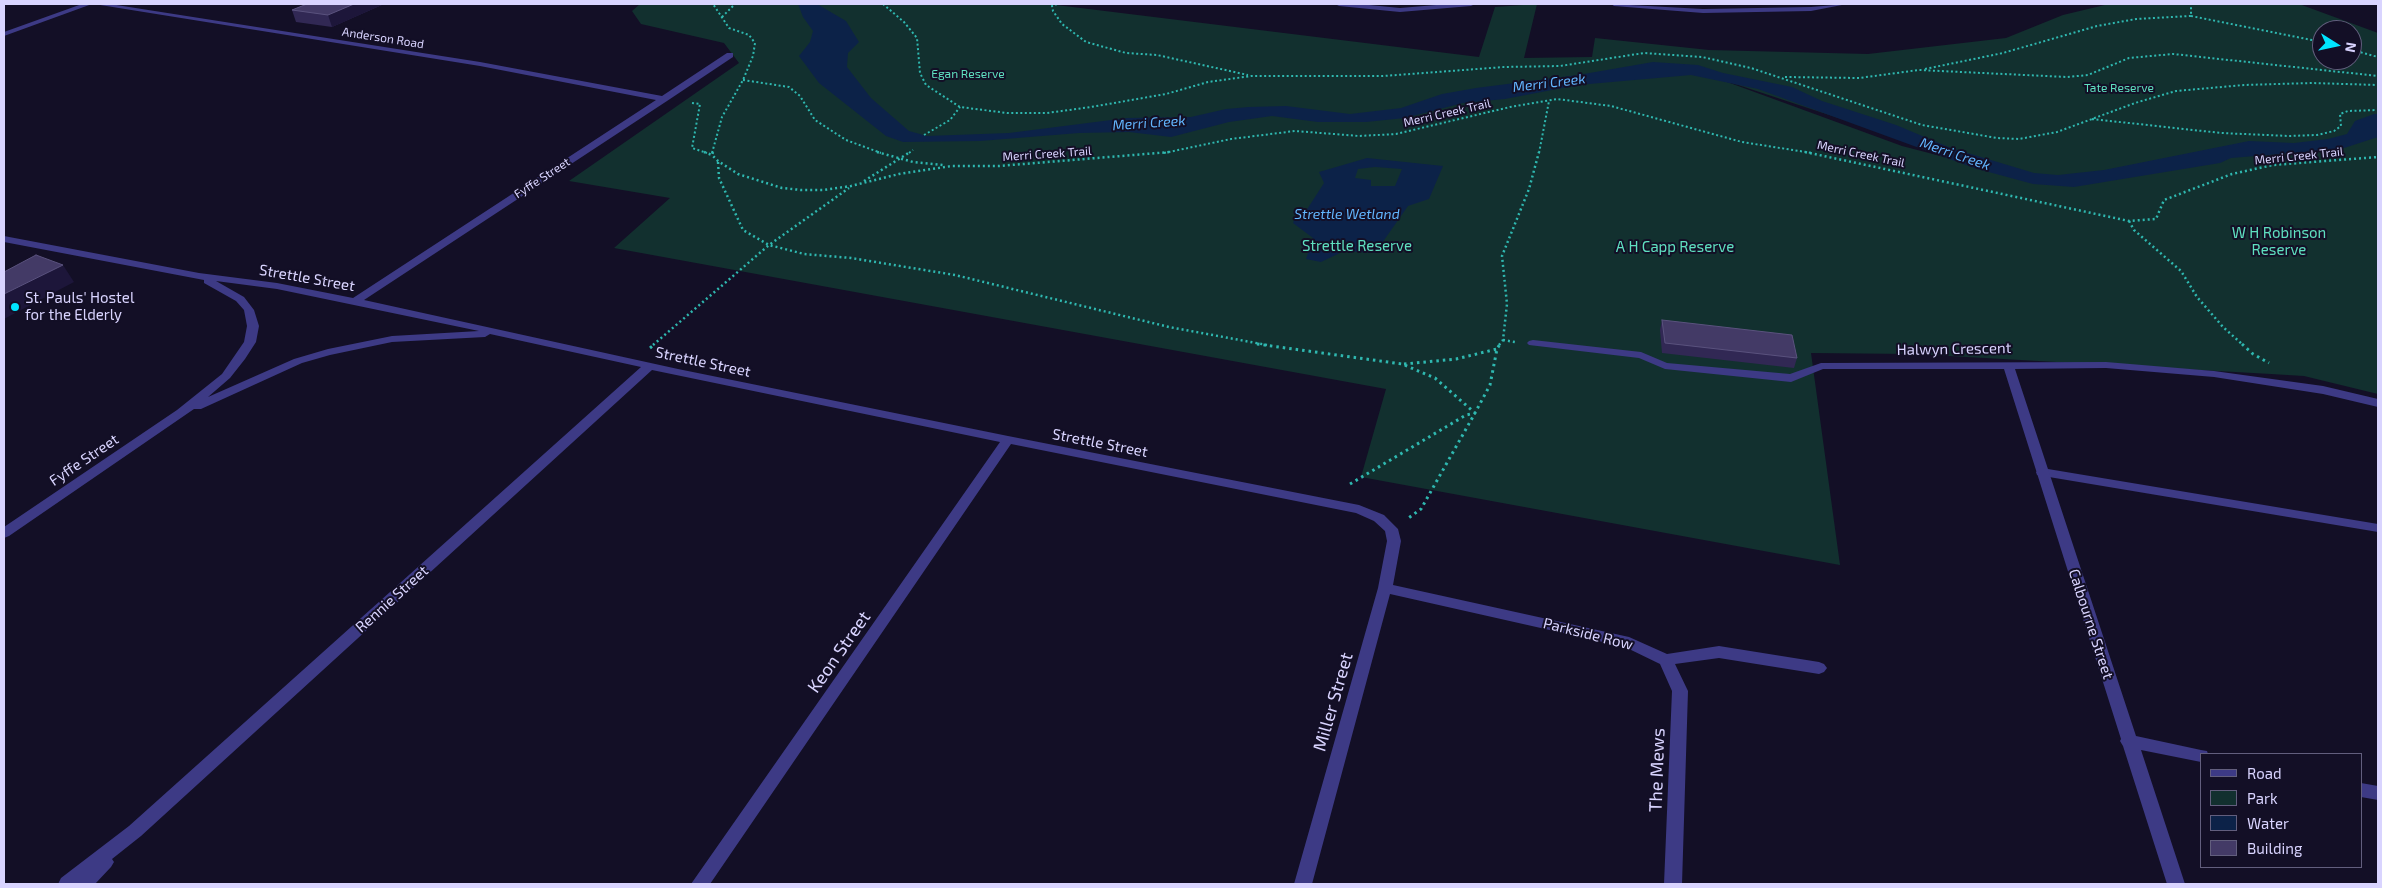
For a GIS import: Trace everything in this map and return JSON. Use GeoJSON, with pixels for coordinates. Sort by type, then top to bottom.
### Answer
{"type":"FeatureCollection","features":[{"type":"Feature","properties":{"kind":"street"},"geometry":{"type":"LineString","coordinates":[[4,34],[88,4]]}},
{"type":"Feature","properties":{"kind":"street","name":"Anderson Road"},"geometry":{"type":"LineString","coordinates":[[98,4],[480,64],[664,99]]}},
{"type":"Feature","properties":{"kind":"street"},"geometry":{"type":"LineString","coordinates":[[1339,4],[1400,10],[1471,4]]}},
{"type":"Feature","properties":{"kind":"street"},"geometry":{"type":"LineString","coordinates":[[1614,4],[1703,11],[1802,10],[1843,4]]}},
{"type":"Feature","properties":{"kind":"street","name":"Fyffe Street"},"geometry":{"type":"LineString","coordinates":[[354,302],[730,55]]}},
{"type":"Feature","properties":{"kind":"street","name":"Strettle Street"},"geometry":{"type":"LineString","coordinates":[[4,238],[199,276],[277,286],[649,366],[1008,440],[1359,509],[1380,518],[1391,529]]}},
{"type":"Feature","properties":{"kind":"street","name":"Fyffe Street"},"geometry":{"type":"LineString","coordinates":[[182,414],[231,369],[250,342],[253,326],[249,310],[240,299],[199,276]]}},
{"type":"Feature","properties":{"kind":"street","name":"Fyffe Street"},"geometry":{"type":"LineString","coordinates":[[4,533],[182,414],[264,375],[328,352],[392,339],[506,334]]}},
{"type":"Feature","properties":{"kind":"street","name":"Halwyn Crescent"},"geometry":{"type":"LineString","coordinates":[[1533,344],[1640,355],[1665,366],[1791,378],[1821,366],[2106,365],[2214,374],[2323,390],[2378,403]]}},
{"type":"Feature","properties":{"kind":"street","name":"Calbourne Street"},"geometry":{"type":"LineString","coordinates":[[2008,364],[2128,741],[2176,884]]}},
{"type":"Feature","properties":{"kind":"street","name":"Rennie Street"},"geometry":{"type":"LineString","coordinates":[[84,884],[135,831],[649,366]]}},
{"type":"Feature","properties":{"kind":"street","name":"Keon Street"},"geometry":{"type":"LineString","coordinates":[[700,884],[1008,440]]}},
{"type":"Feature","properties":{"kind":"street"},"geometry":{"type":"LineString","coordinates":[[2042,472],[2378,528]]}},
{"type":"Feature","properties":{"kind":"street","name":"Miller Street"},"geometry":{"type":"LineString","coordinates":[[1303,884],[1385,588],[1394,541],[1391,529]]}},
{"type":"Feature","properties":{"kind":"street","name":"Parkside Row"},"geometry":{"type":"LineString","coordinates":[[1385,588],[1629,642],[1666,660]]}},
{"type":"Feature","properties":{"kind":"street"},"geometry":{"type":"LineString","coordinates":[[1666,660],[1719,652],[1819,668]]}},
{"type":"Feature","properties":{"kind":"street","name":"The Mews"},"geometry":{"type":"LineString","coordinates":[[1666,660],[1680,692],[1673,884]]}},
{"type":"Feature","properties":{"kind":"street"},"geometry":{"type":"LineString","coordinates":[[2128,741],[2200,756]]}},
{"type":"Feature","properties":{"kind":"street"},"geometry":{"type":"LineString","coordinates":[[2362,790],[2378,793]]}},
{"type":"Feature","properties":{"kind":"street","name":"Rennie Street"},"geometry":{"type":"LineString","coordinates":[[67,884],[135,831]]}},
{"type":"Feature","properties":{"kind":"path"},"geometry":{"type":"LineString","coordinates":[[712,155],[722,117],[743,80],[753,56],[755,43],[748,35],[729,28],[713,4]]}},
{"type":"Feature","properties":{"kind":"path"},"geometry":{"type":"LineString","coordinates":[[722,17],[735,4]]}},
{"type":"Feature","properties":{"kind":"path"},"geometry":{"type":"LineString","coordinates":[[883,4],[904,22],[917,38],[920,72],[926,85],[937,94],[960,107],[1007,113],[1047,113],[1166,94],[1208,82],[1251,76],[1383,76],[1504,67],[1560,66],[1644,53],[1667,53],[1710,59],[1782,77],[1914,123],[1979,136],[2019,138],[2040,136],[2176,91],[2244,85],[2312,83],[2378,85]]}},
{"type":"Feature","properties":{"kind":"path"},"geometry":{"type":"LineString","coordinates":[[1038,4],[1043,4]]}},
{"type":"Feature","properties":{"kind":"path"},"geometry":{"type":"LineString","coordinates":[[1057,4],[1052,6],[1053,11],[1062,24],[1086,42],[1126,53],[1156,55],[1251,76]]}},
{"type":"Feature","properties":{"kind":"path"},"geometry":{"type":"LineString","coordinates":[[2191,4],[2191,16]]}},
{"type":"Feature","properties":{"kind":"path"},"geometry":{"type":"LineString","coordinates":[[1782,77],[1859,78],[1919,70],[2003,53],[2097,26],[2136,19],[2191,16],[2251,26],[2312,40]]}},
{"type":"Feature","properties":{"kind":"path"},"geometry":{"type":"LineString","coordinates":[[2362,53],[2378,57]]}},
{"type":"Feature","properties":{"kind":"path"},"geometry":{"type":"LineString","coordinates":[[1919,70],[2067,77],[2088,76],[2129,58],[2173,54],[2378,76]]}},
{"type":"Feature","properties":{"kind":"path"},"geometry":{"type":"LineString","coordinates":[[743,80],[789,87],[800,96],[815,120],[846,140],[865,149],[913,162],[952,166]]}},
{"type":"Feature","properties":{"kind":"path","name":"Merri Creek Trail"},"geometry":{"type":"LineString","coordinates":[[664,99],[700,104],[692,148],[712,155],[738,174],[782,188],[824,190],[851,186],[924,169],[952,166],[999,166],[1161,154],[1231,139],[1295,131],[1359,136],[1396,134],[1557,99],[1611,106],[1742,142],[1886,168],[2129,221],[2156,219],[2164,200],[2232,174],[2273,165],[2378,157]]}},
{"type":"Feature","properties":{"kind":"path"},"geometry":{"type":"LineString","coordinates":[[1391,529],[1421,510],[1490,385],[1497,349],[1503,340],[1507,304],[1502,256],[1529,189],[1540,150],[1549,101]]}},
{"type":"Feature","properties":{"kind":"path"},"geometry":{"type":"LineString","coordinates":[[924,135],[950,120],[960,107]]}},
{"type":"Feature","properties":{"kind":"path"},"geometry":{"type":"LineString","coordinates":[[2092,119],[2221,133],[2288,136],[2317,135],[2334,131],[2341,126],[2340,114],[2348,111],[2378,110]]}},
{"type":"Feature","properties":{"kind":"path"},"geometry":{"type":"LineString","coordinates":[[859,184],[902,159],[913,150]]}},
{"type":"Feature","properties":{"kind":"path"},"geometry":{"type":"LineString","coordinates":[[718,161],[719,178],[743,230],[769,245],[804,254],[851,258],[955,275],[1132,318],[1243,342],[1402,364],[1456,359],[1497,349]]}},
{"type":"Feature","properties":{"kind":"path"},"geometry":{"type":"LineString","coordinates":[[634,362],[769,245],[851,186]]}},
{"type":"Feature","properties":{"kind":"path"},"geometry":{"type":"LineString","coordinates":[[2129,221],[2134,230],[2181,272],[2197,297],[2223,327],[2252,354],[2276,366]]}},
{"type":"Feature","properties":{"kind":"path"},"geometry":{"type":"LineString","coordinates":[[1402,364],[1435,378],[1474,413]]}},
{"type":"Feature","properties":{"kind":"path"},"geometry":{"type":"LineString","coordinates":[[1350,484],[1466,415],[1474,413]]}},
{"type":"Feature","properties":{"kind":"green space"},"geometry":{"type":"Polygon","coordinates":[[[640,4],[1048,4],[1479,57],[1495,7],[1537,4],[1524,58],[1592,57],[1595,38],[1709,50],[1868,54],[2006,38],[2063,15],[2109,4],[2299,4],[2343,20],[2312,20],[2312,70],[2362,70],[2362,27],[2378,33],[2378,394],[2304,376],[1913,354],[1811,353],[1840,565],[1361,477],[1386,389],[614,248],[670,198],[569,181],[739,63],[724,43],[641,24],[632,11],[640,4]],[[1720,79],[1902,146],[2002,172],[1720,79]]]}},
{"type":"Feature","properties":{"kind":"water","name":"Merri Creek"},"geometry":{"type":"Polygon","coordinates":[[[798,4],[817,4],[846,21],[859,42],[848,53],[847,67],[871,98],[909,131],[927,136],[1009,133],[1127,118],[1191,117],[1226,109],[1249,107],[1286,106],[1350,114],[1401,108],[1442,94],[1476,88],[1578,75],[1653,62],[1698,65],[1723,73],[1792,87],[1822,101],[1896,125],[1951,148],[2034,173],[2058,175],[2104,170],[2249,141],[2294,143],[2328,139],[2347,134],[2355,121],[2374,114],[2378,114],[2378,137],[2341,149],[2231,158],[2220,163],[2074,187],[2033,184],[1974,168],[1758,89],[1691,75],[1578,85],[1505,99],[1463,103],[1405,118],[1366,122],[1318,122],[1272,116],[1229,122],[1171,137],[1129,132],[1079,133],[980,141],[903,142],[886,136],[819,83],[799,56],[810,42],[813,31],[803,17],[798,4]]]}},
{"type":"Feature","properties":{"kind":"water","name":"Strettle Wetland"},"geometry":{"type":"Polygon","coordinates":[[[1367,158],[1443,166],[1429,199],[1408,206],[1375,253],[1344,251],[1321,262],[1306,259],[1313,238],[1293,223],[1296,216],[1306,211],[1324,183],[1319,172],[1367,158]],[[1375,167],[1358,169],[1355,178],[1371,180],[1371,186],[1395,186],[1402,169],[1375,167]]]}},
{"type":"Feature","properties":{"kind":"building"},"geometry":{"type":"Polygon","coordinates":[[[307,4],[354,4],[328,15],[292,10],[307,4]]]}},
{"type":"Feature","properties":{"kind":"building"},"geometry":{"type":"Polygon","coordinates":[[[36,255],[63,265],[4,294],[4,272],[36,255]]]}},
{"type":"Feature","properties":{"kind":"building"},"geometry":{"type":"Polygon","coordinates":[[[1662,320],[1792,335],[1797,358],[1665,343],[1662,320]]]}},
{"type":"Feature","properties":{"kind":"place","name":"St. Pauls' Hostel for the Elderly"},"geometry":{"type":"Point","coordinates":[15,307]}},
{"type":"Feature","properties":{"kind":"park label","name":"Egan Reserve"},"geometry":{"type":"Point","coordinates":[968,74]}},
{"type":"Feature","properties":{"kind":"park label","name":"Tate Reserve"},"geometry":{"type":"Point","coordinates":[2119,88]}},
{"type":"Feature","properties":{"kind":"park label","name":"W H Robinson Reserve"},"geometry":{"type":"Point","coordinates":[2279,242]}},
{"type":"Feature","properties":{"kind":"park label","name":"Strettle Reserve"},"geometry":{"type":"Point","coordinates":[1357,246]}},
{"type":"Feature","properties":{"kind":"park label","name":"A H Capp Reserve"},"geometry":{"type":"Point","coordinates":[1675,247]}}]}
